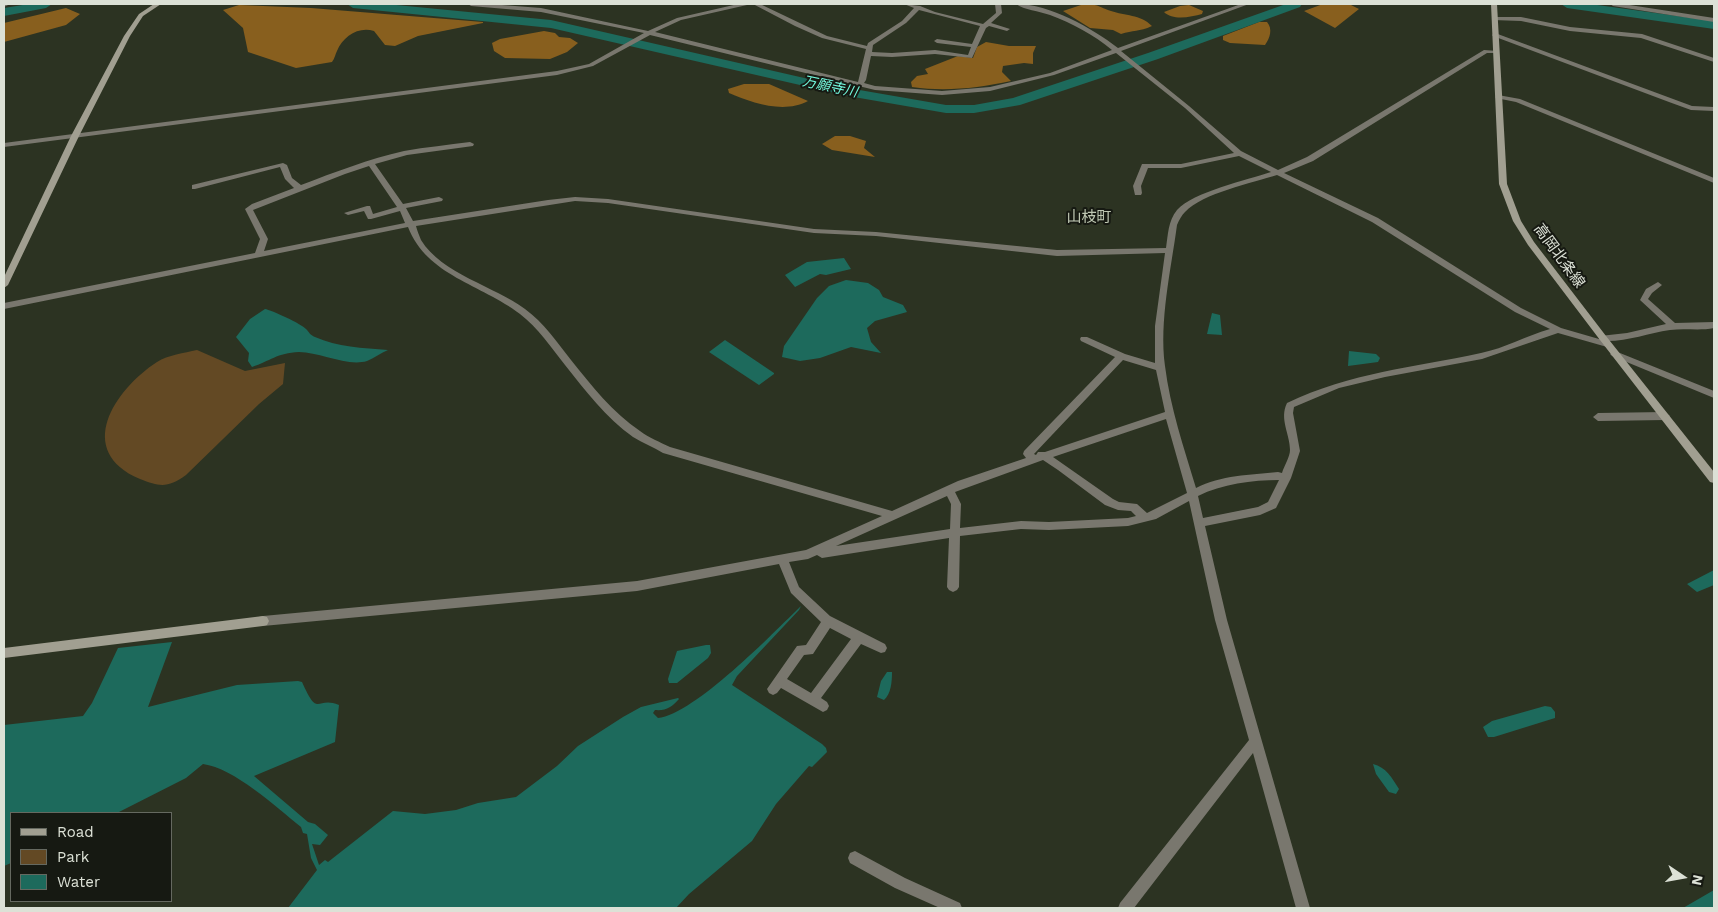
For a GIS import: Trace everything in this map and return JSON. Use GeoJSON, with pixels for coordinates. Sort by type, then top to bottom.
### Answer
{"type":"FeatureCollection","features":[{"type":"Feature","properties":{"kind":"main road"},"geometry":{"type":"LineString","coordinates":[[4,285],[75,136],[133,26],[141,15],[158,4]]}},
{"type":"Feature","properties":{"kind":"main road","name":"高岡北条線"},"geometry":{"type":"LineString","coordinates":[[1494,4],[1503,184],[1517,222],[1530,243],[1605,341],[1714,479]]}},
{"type":"Feature","properties":{"kind":"main road"},"geometry":{"type":"LineString","coordinates":[[4,653],[263,621]]}},
{"type":"Feature","properties":{"kind":"street"},"geometry":{"type":"LineString","coordinates":[[471,4],[541,10],[649,33],[860,84],[914,92],[958,93],[976,91],[1052,74],[1246,4]]}},
{"type":"Feature","properties":{"kind":"street"},"geometry":{"type":"LineString","coordinates":[[4,145],[534,77],[582,68],[620,50],[649,33],[679,20],[745,4]]}},
{"type":"Feature","properties":{"kind":"street"},"geometry":{"type":"LineString","coordinates":[[756,4],[813,34],[848,46],[892,55],[936,52],[970,56],[982,28],[999,12],[998,4]]}},
{"type":"Feature","properties":{"kind":"street"},"geometry":{"type":"LineString","coordinates":[[908,4],[1007,29]]}},
{"type":"Feature","properties":{"kind":"street"},"geometry":{"type":"LineString","coordinates":[[1019,4],[1051,13],[1101,38],[1240,154],[1375,220],[1518,310],[1558,330],[1605,341],[1673,326],[1703,328],[1714,325]]}},
{"type":"Feature","properties":{"kind":"street"},"geometry":{"type":"LineString","coordinates":[[1613,4],[1714,20]]}},
{"type":"Feature","properties":{"kind":"street"},"geometry":{"type":"LineString","coordinates":[[860,84],[870,44],[904,22],[918,7]]}},
{"type":"Feature","properties":{"kind":"street"},"geometry":{"type":"LineString","coordinates":[[1495,19],[1521,19],[1570,29],[1642,36],[1714,60]]}},
{"type":"Feature","properties":{"kind":"street"},"geometry":{"type":"LineString","coordinates":[[1495,35],[1677,104],[1690,108],[1714,109]]}},
{"type":"Feature","properties":{"kind":"street"},"geometry":{"type":"LineString","coordinates":[[937,41],[974,46]]}},
{"type":"Feature","properties":{"kind":"street"},"geometry":{"type":"LineString","coordinates":[[1303,908],[1221,620],[1192,494],[1170,415],[1161,368],[1159,326],[1173,225],[1180,212],[1188,205],[1215,192],[1276,173],[1310,159],[1486,50],[1496,52]]}},
{"type":"Feature","properties":{"kind":"street"},"geometry":{"type":"LineString","coordinates":[[1498,97],[1518,100],[1714,180]]}},
{"type":"Feature","properties":{"kind":"street"},"geometry":{"type":"LineString","coordinates":[[259,253],[264,239],[249,209],[299,188],[371,163],[407,153],[470,144]]}},
{"type":"Feature","properties":{"kind":"street"},"geometry":{"type":"LineString","coordinates":[[1138,193],[1137,186],[1144,166],[1181,166],[1240,154]]}},
{"type":"Feature","properties":{"kind":"street"},"geometry":{"type":"LineString","coordinates":[[371,163],[401,208],[418,242],[436,260],[450,270],[497,294],[523,312],[556,346],[603,403],[644,440],[667,450],[884,512],[892,516]]}},
{"type":"Feature","properties":{"kind":"street"},"geometry":{"type":"LineString","coordinates":[[195,187],[280,165],[284,167],[285,173],[299,188]]}},
{"type":"Feature","properties":{"kind":"street"},"geometry":{"type":"LineString","coordinates":[[348,213],[367,208],[371,217],[438,199]]}},
{"type":"Feature","properties":{"kind":"street"},"geometry":{"type":"LineString","coordinates":[[4,306],[410,224],[548,202],[592,200],[814,231],[876,234],[1057,253],[1169,250]]}},
{"type":"Feature","properties":{"kind":"street"},"geometry":{"type":"LineString","coordinates":[[1658,285],[1648,293],[1644,300],[1673,326]]}},
{"type":"Feature","properties":{"kind":"street"},"geometry":{"type":"LineString","coordinates":[[1198,523],[1260,511],[1272,505],[1286,478],[1295,451],[1288,413],[1290,404],[1350,382],[1428,365],[1483,356],[1558,330]]}},
{"type":"Feature","properties":{"kind":"street"},"geometry":{"type":"LineString","coordinates":[[1084,339],[1122,356],[1161,368]]}},
{"type":"Feature","properties":{"kind":"street"},"geometry":{"type":"LineString","coordinates":[[1615,354],[1714,395]]}},
{"type":"Feature","properties":{"kind":"street"},"geometry":{"type":"LineString","coordinates":[[1122,356],[1028,454],[1062,467],[1108,502],[1118,506],[1133,507],[1146,518]]}},
{"type":"Feature","properties":{"kind":"street"},"geometry":{"type":"LineString","coordinates":[[263,621],[563,591],[637,586],[808,554],[949,490],[1038,457],[1164,415],[1170,415]]}},
{"type":"Feature","properties":{"kind":"street"},"geometry":{"type":"LineString","coordinates":[[1598,418],[1665,416]]}},
{"type":"Feature","properties":{"kind":"street"},"geometry":{"type":"LineString","coordinates":[[818,550],[822,553],[955,532],[1021,525],[1128,522],[1146,518],[1211,485],[1229,481],[1278,476],[1286,478]]}},
{"type":"Feature","properties":{"kind":"street"},"geometry":{"type":"LineString","coordinates":[[949,490],[956,504],[954,587]]}},
{"type":"Feature","properties":{"kind":"street"},"geometry":{"type":"LineString","coordinates":[[782,559],[795,590],[828,621],[881,648]]}},
{"type":"Feature","properties":{"kind":"street"},"geometry":{"type":"LineString","coordinates":[[828,621],[808,650],[801,650],[776,684],[818,703],[859,637]]}},
{"type":"Feature","properties":{"kind":"street"},"geometry":{"type":"LineString","coordinates":[[1125,908],[1251,745],[1257,742]]}},
{"type":"Feature","properties":{"kind":"street"},"geometry":{"type":"LineString","coordinates":[[855,858],[900,883],[955,908]]}},
{"type":"Feature","properties":{"kind":"green space"},"geometry":{"type":"Polygon","coordinates":[[[197,350],[245,371],[285,363],[283,384],[259,404],[186,475],[169,484],[153,484],[140,479],[120,467],[109,453],[105,437],[108,421],[115,404],[141,374],[161,360],[176,354],[197,350]]]}},
{"type":"Feature","properties":{"kind":"shaded area"},"geometry":{"type":"Polygon","coordinates":[[[1084,4],[1096,5],[1116,13],[1137,17],[1152,26],[1121,34],[1113,30],[1090,28],[1063,11],[1084,4]]]}},
{"type":"Feature","properties":{"kind":"shaded area"},"geometry":{"type":"Polygon","coordinates":[[[1323,4],[1349,4],[1359,9],[1335,28],[1304,11],[1323,4]]]}},
{"type":"Feature","properties":{"kind":"shaded area"},"geometry":{"type":"Polygon","coordinates":[[[239,5],[311,8],[483,23],[418,36],[395,46],[385,45],[374,31],[357,31],[343,41],[332,62],[296,68],[248,52],[243,28],[223,10],[239,5]]]}},
{"type":"Feature","properties":{"kind":"shaded area"},"geometry":{"type":"Polygon","coordinates":[[[1189,5],[1203,11],[1202,14],[1188,17],[1172,17],[1164,12],[1180,6],[1189,5]]]}},
{"type":"Feature","properties":{"kind":"shaded area"},"geometry":{"type":"Polygon","coordinates":[[[66,8],[80,14],[66,25],[4,42],[4,23],[66,8]]]}},
{"type":"Feature","properties":{"kind":"shaded area"},"geometry":{"type":"Polygon","coordinates":[[[1259,22],[1267,22],[1270,28],[1265,45],[1230,43],[1223,40],[1223,36],[1259,22]]]}},
{"type":"Feature","properties":{"kind":"shaded area"},"geometry":{"type":"Polygon","coordinates":[[[544,31],[555,33],[559,37],[570,38],[578,43],[567,52],[550,59],[505,58],[494,51],[492,43],[500,39],[544,31]]]}},
{"type":"Feature","properties":{"kind":"shaded area"},"geometry":{"type":"Polygon","coordinates":[[[986,42],[1009,46],[1036,46],[1033,53],[1033,64],[1024,63],[1003,66],[1002,72],[1011,81],[950,89],[912,87],[911,82],[917,76],[928,74],[925,69],[958,56],[973,58],[977,47],[986,42]]]}},
{"type":"Feature","properties":{"kind":"shaded area"},"geometry":{"type":"Polygon","coordinates":[[[744,84],[769,84],[808,101],[789,107],[768,106],[729,93],[728,89],[744,84]]]}},
{"type":"Feature","properties":{"kind":"shaded area"},"geometry":{"type":"Polygon","coordinates":[[[835,136],[850,136],[866,141],[864,148],[875,157],[832,150],[822,144],[835,136]]]}},
{"type":"Feature","properties":{"kind":"water"},"geometry":{"type":"Polygon","coordinates":[[[844,258],[851,269],[826,275],[820,274],[795,287],[785,275],[807,262],[844,258]]]}},
{"type":"Feature","properties":{"kind":"water"},"geometry":{"type":"Polygon","coordinates":[[[846,280],[868,283],[879,290],[883,297],[903,305],[907,312],[875,321],[867,328],[871,342],[881,353],[851,347],[820,358],[800,361],[782,357],[784,346],[817,298],[829,286],[846,280]]]}},
{"type":"Feature","properties":{"kind":"water"},"geometry":{"type":"Polygon","coordinates":[[[265,309],[293,321],[312,335],[332,343],[388,350],[367,361],[359,362],[342,361],[307,353],[291,353],[252,367],[248,361],[249,353],[236,337],[250,319],[265,309]]]}},
{"type":"Feature","properties":{"kind":"water"},"geometry":{"type":"Polygon","coordinates":[[[1212,313],[1220,315],[1222,335],[1207,334],[1212,313]]]}},
{"type":"Feature","properties":{"kind":"water"},"geometry":{"type":"Polygon","coordinates":[[[725,340],[774,374],[759,385],[709,352],[725,340]]]}},
{"type":"Feature","properties":{"kind":"water"},"geometry":{"type":"Polygon","coordinates":[[[1349,351],[1376,354],[1380,358],[1378,362],[1348,366],[1349,351]]]}},
{"type":"Feature","properties":{"kind":"water"},"geometry":{"type":"Polygon","coordinates":[[[1714,570],[1714,585],[1697,592],[1687,584],[1714,570]]]}},
{"type":"Feature","properties":{"kind":"water"},"geometry":{"type":"Polygon","coordinates":[[[801,606],[737,676],[732,685],[822,744],[827,752],[812,767],[809,766],[776,804],[752,841],[689,894],[676,908],[288,908],[317,870],[311,858],[307,834],[303,833],[301,827],[280,809],[241,780],[215,767],[203,764],[186,778],[119,812],[10,812],[10,863],[4,866],[4,725],[83,716],[92,703],[118,648],[172,642],[148,707],[237,685],[298,681],[302,682],[315,703],[339,705],[335,742],[254,776],[308,822],[315,824],[328,835],[320,845],[312,844],[319,865],[325,860],[328,862],[393,811],[425,814],[456,810],[478,803],[516,797],[557,766],[578,746],[623,717],[641,707],[678,698],[666,709],[655,710],[653,713],[658,718],[674,713],[692,703],[712,688],[801,606]]]}},
{"type":"Feature","properties":{"kind":"water"},"geometry":{"type":"Polygon","coordinates":[[[710,645],[711,653],[708,658],[677,683],[669,683],[668,679],[677,651],[710,645]]]}},
{"type":"Feature","properties":{"kind":"water"},"geometry":{"type":"Polygon","coordinates":[[[887,672],[892,672],[891,684],[890,691],[884,700],[877,697],[881,681],[887,672]]]}},
{"type":"Feature","properties":{"kind":"water"},"geometry":{"type":"Polygon","coordinates":[[[1545,706],[1551,707],[1555,712],[1555,718],[1494,737],[1488,737],[1483,727],[1492,721],[1545,706]]]}},
{"type":"Feature","properties":{"kind":"water"},"geometry":{"type":"Polygon","coordinates":[[[1373,764],[1385,770],[1391,777],[1399,789],[1396,794],[1389,792],[1376,774],[1373,764]]]}},
{"type":"Feature","properties":{"kind":"water"},"geometry":{"type":"Polygon","coordinates":[[[1714,890],[1714,908],[1683,908],[1714,890]]]}},
{"type":"Feature","properties":{"kind":"waterway","name":"万願寺川"},"geometry":{"type":"LineString","coordinates":[[4,12],[46,4]]}},
{"type":"Feature","properties":{"kind":"waterway","name":"万願寺川"},"geometry":{"type":"LineString","coordinates":[[353,4],[551,24],[848,92],[946,109],[974,109],[1015,102],[1153,56],[1296,4]]}},
{"type":"Feature","properties":{"kind":"waterway","name":"万願寺川"},"geometry":{"type":"LineString","coordinates":[[1567,4],[1714,25]]}},
{"type":"Feature","properties":{"kind":"district","name":"山枝町"},"geometry":{"type":"Point","coordinates":[1089,218]}}]}
